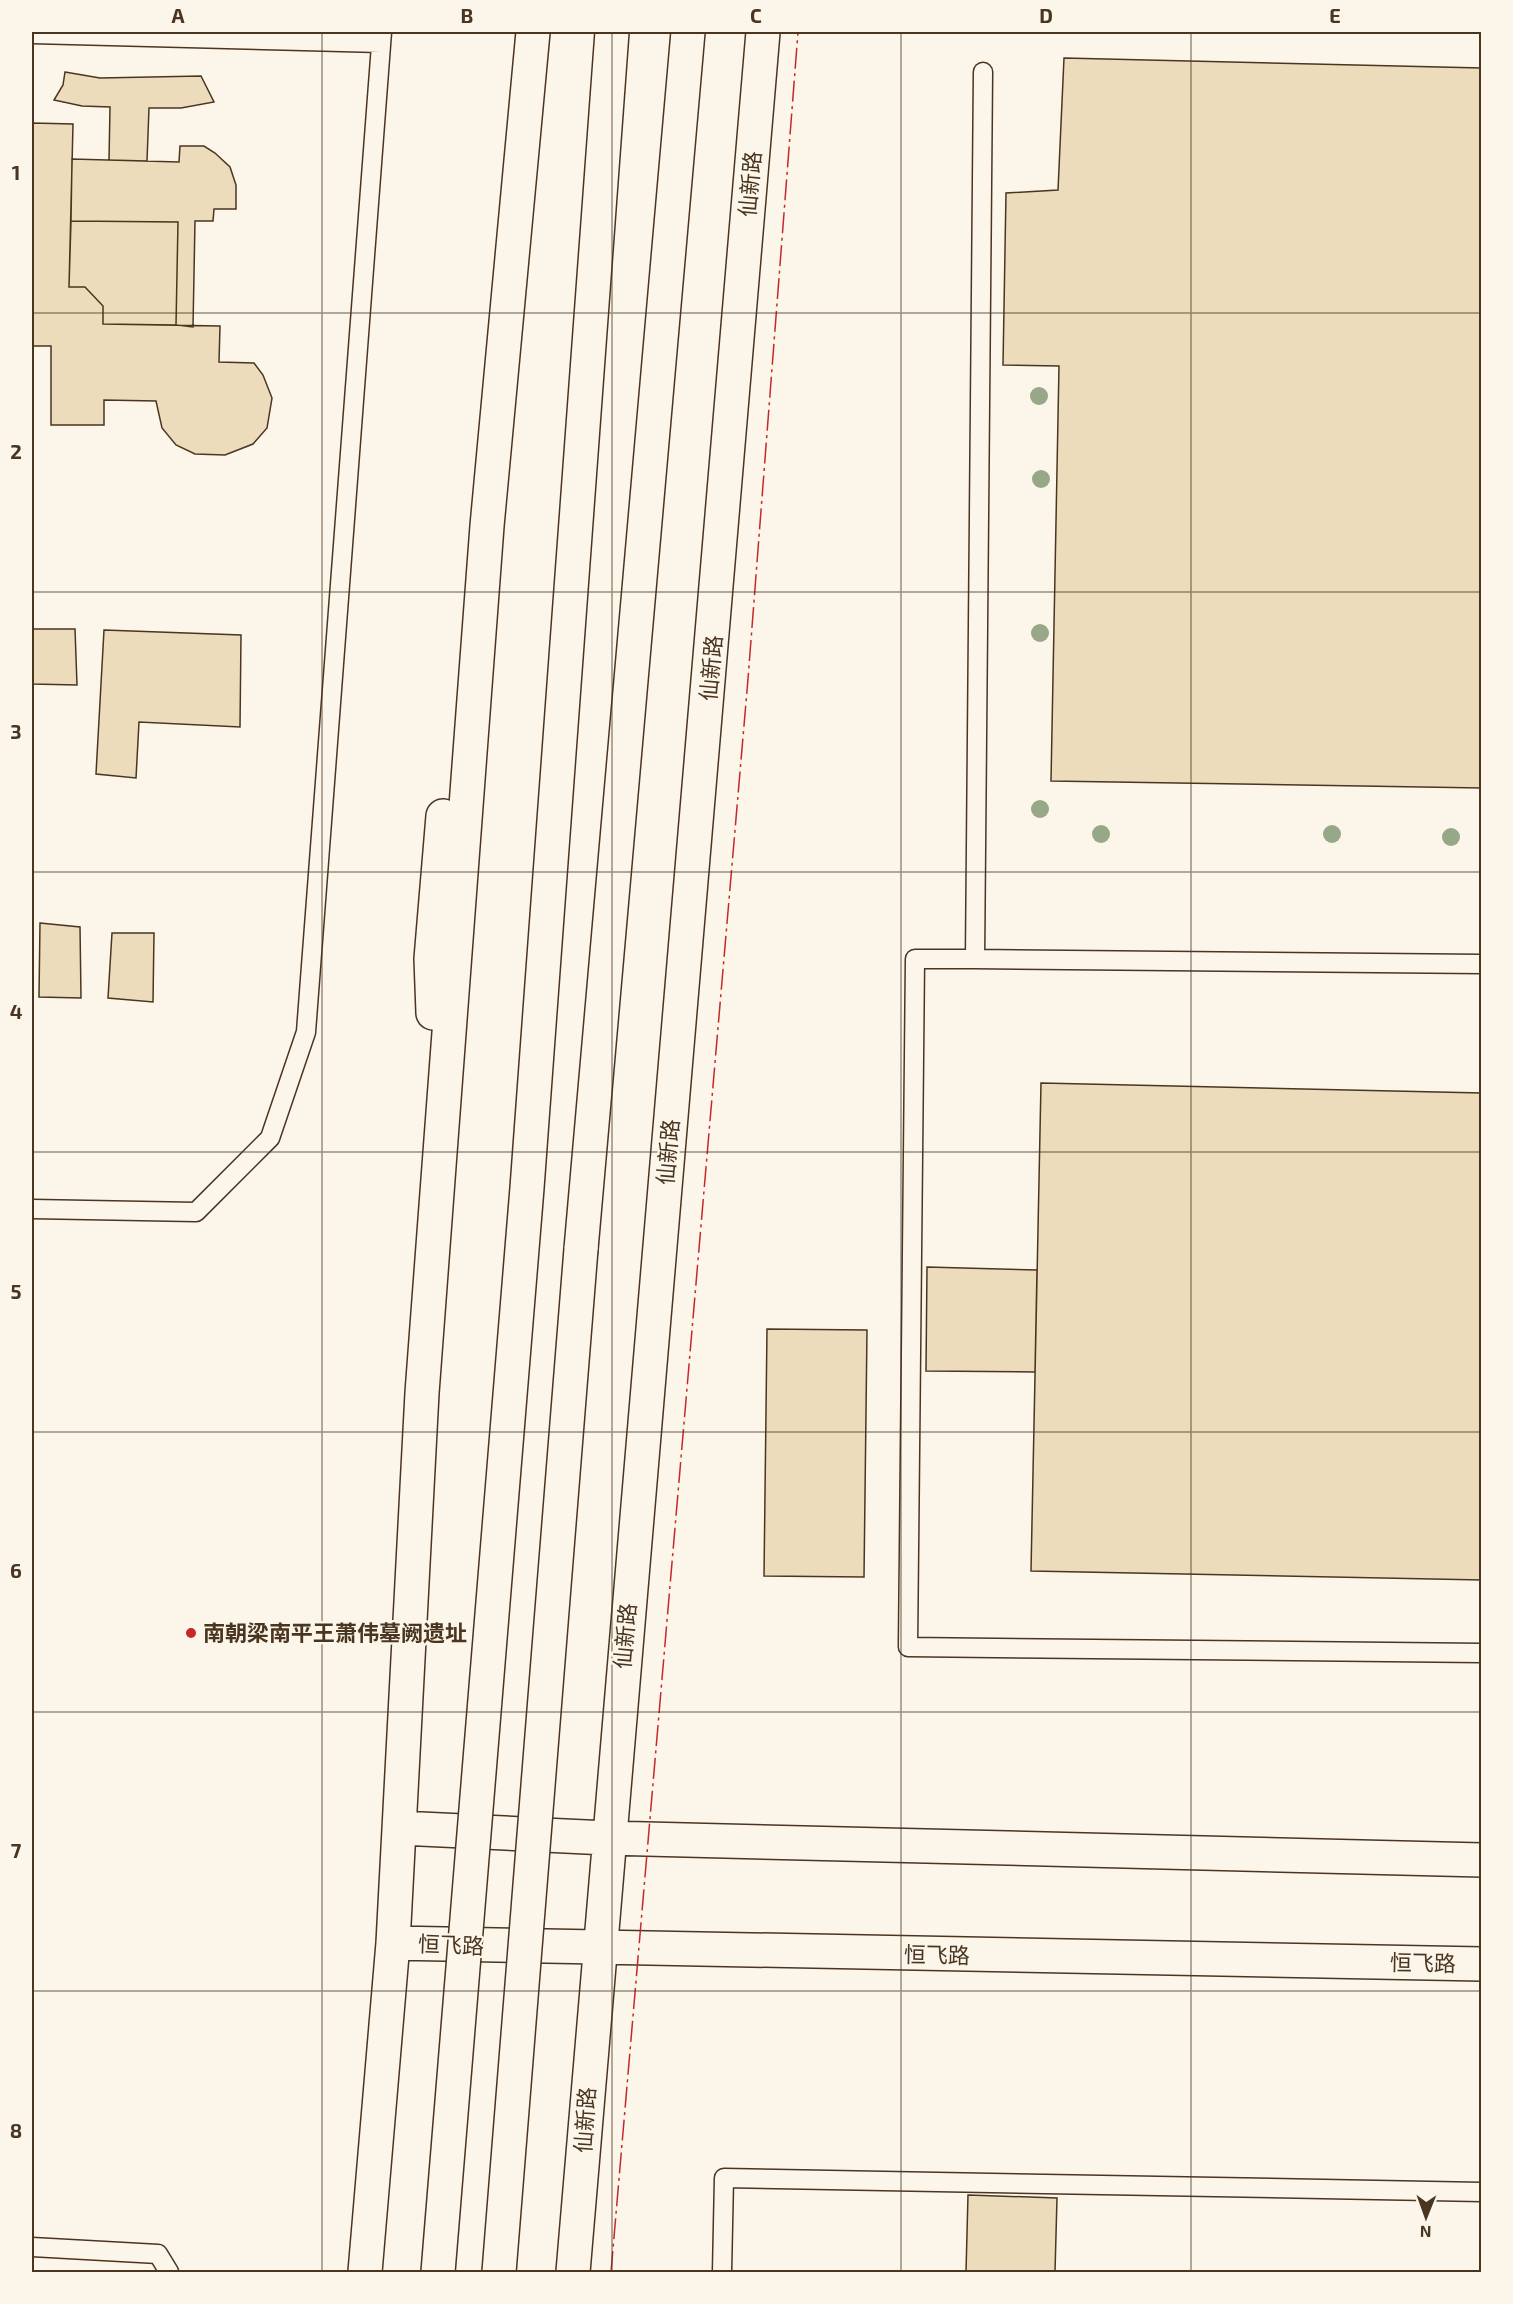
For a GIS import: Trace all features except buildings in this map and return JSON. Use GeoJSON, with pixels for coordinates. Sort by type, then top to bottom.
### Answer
{"type":"FeatureCollection","features":[{"type":"Feature","properties":{"kind":"main road"},"geometry":{"type":"LineString","coordinates":[[440,1168],[431,959],[510,32]]}},
{"type":"Feature","properties":{"kind":"main road"},"geometry":{"type":"LineString","coordinates":[[366,2272],[393,1943],[422,1393],[487,526],[533,32]]}},
{"type":"Feature","properties":{"kind":"main road"},"geometry":{"type":"LineString","coordinates":[[438,2272],[527,1188],[612,32]]}},
{"type":"Feature","properties":{"kind":"main road"},"geometry":{"type":"LineString","coordinates":[[499,2272],[581,1249],[688,32]]}},
{"type":"Feature","properties":{"kind":"main road","name":"仙新路"},"geometry":{"type":"LineString","coordinates":[[573,2272],[607,1838],[715,615],[763,32]]}},
{"type":"Feature","properties":{"kind":"main road"},"geometry":{"type":"LineString","coordinates":[[400,1828],[607,1838],[1482,1860]]}},
{"type":"Feature","properties":{"kind":"main road","name":"恒飞路"},"geometry":{"type":"LineString","coordinates":[[393,1943],[598,1949],[1482,1964]]}},
{"type":"Feature","properties":{"kind":"lane"},"geometry":{"type":"LineString","coordinates":[[32,34],[381,37],[306,1032],[270,1138],[196,1212],[32,1209]]}},
{"type":"Feature","properties":{"kind":"lane"},"geometry":{"type":"LineString","coordinates":[[975,959],[983,72]]}},
{"type":"Feature","properties":{"kind":"lane"},"geometry":{"type":"LineString","coordinates":[[1482,964],[915,959],[908,1647],[1482,1653]]}},
{"type":"Feature","properties":{"kind":"lane"},"geometry":{"type":"LineString","coordinates":[[722,2272],[724,2178],[1482,2192]]}},
{"type":"Feature","properties":{"kind":"lane"},"geometry":{"type":"LineString","coordinates":[[32,2247],[158,2254],[169,2272]]}},
{"type":"Feature","properties":{"kind":"power"},"geometry":{"type":"LineString","coordinates":[[611,2272],[748,679],[798,32]]}},
{"type":"Feature","properties":{"kind":"place","name":"南朝梁南平王萧伟墓阙遗址"},"geometry":{"type":"Point","coordinates":[191,1633]}}]}
